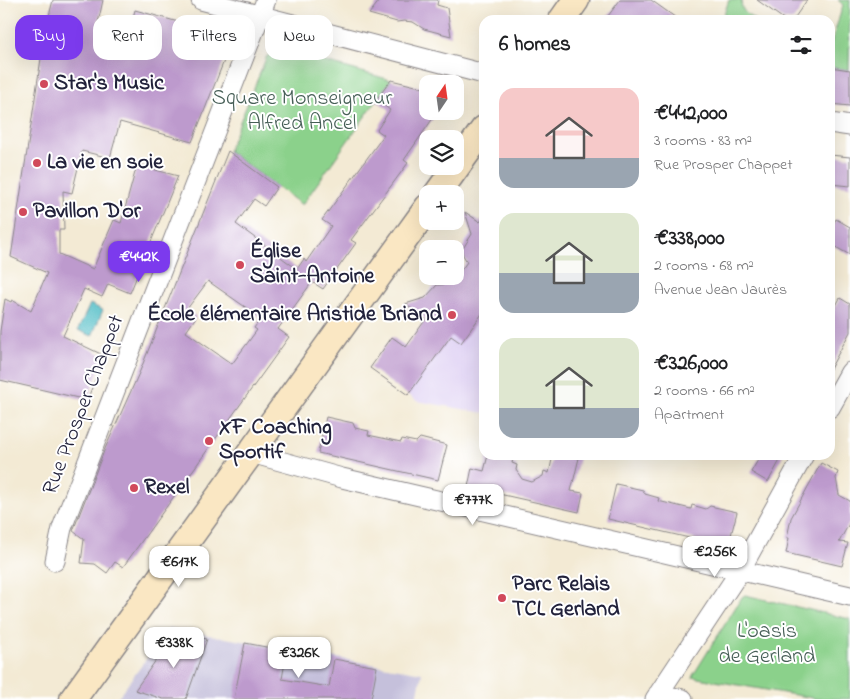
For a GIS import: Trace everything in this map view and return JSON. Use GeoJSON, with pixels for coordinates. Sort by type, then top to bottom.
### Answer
{"type":"FeatureCollection","features":[{"type":"Feature","properties":{"kind":"main road"},"geometry":{"type":"LineString","coordinates":[[566,15],[576,0]]}},
{"type":"Feature","properties":{"kind":"main road"},"geometry":{"type":"LineString","coordinates":[[444,185],[479,136]]}},
{"type":"Feature","properties":{"kind":"main road"},"geometry":{"type":"LineString","coordinates":[[74,699],[419,220]]}},
{"type":"Feature","properties":{"kind":"street"},"geometry":{"type":"LineString","coordinates":[[201,0],[263,8],[479,73]]}},
{"type":"Feature","properties":{"kind":"street","name":"Rue Prosper Chappet"},"geometry":{"type":"LineString","coordinates":[[55,561],[62,528],[263,8]]}},
{"type":"Feature","properties":{"kind":"street"},"geometry":{"type":"LineString","coordinates":[[835,124],[850,126]]}},
{"type":"Feature","properties":{"kind":"street"},"geometry":{"type":"LineString","coordinates":[[835,399],[850,372]]}},
{"type":"Feature","properties":{"kind":"street"},"geometry":{"type":"LineString","coordinates":[[251,453],[342,478],[850,596]]}},
{"type":"Feature","properties":{"kind":"street"},"geometry":{"type":"LineString","coordinates":[[683,699],[657,697],[740,571],[801,460]]}},
{"type":"Feature","properties":{"kind":"shaded area","name":"École élémentaire Aristide Briand"},"geometry":{"type":"Polygon","coordinates":[[[479,226],[479,412],[417,401],[370,368],[392,337],[407,347],[426,319],[423,301],[432,288],[437,285],[464,285],[464,266],[467,262],[464,257],[464,245],[472,233],[470,227],[479,226]]]}},
{"type":"Feature","properties":{"kind":"shaded area"},"geometry":{"type":"Polygon","coordinates":[[[169,628],[422,673],[417,699],[117,699],[169,628]]]}},
{"type":"Feature","properties":{"kind":"green space"},"geometry":{"type":"Polygon","coordinates":[[[729,0],[742,0],[742,7],[748,15],[724,15],[729,0]]]}},
{"type":"Feature","properties":{"kind":"green space"},"geometry":{"type":"Polygon","coordinates":[[[838,0],[850,0],[849,70],[835,68],[835,31],[843,5],[838,0]]]}},
{"type":"Feature","properties":{"kind":"green space","name":"Square Monseigneur Alfred Ancel"},"geometry":{"type":"Polygon","coordinates":[[[265,60],[318,60],[391,80],[302,205],[228,151],[265,60]]]}},
{"type":"Feature","properties":{"kind":"green space","name":"L'oasis de Gerland"},"geometry":{"type":"Polygon","coordinates":[[[745,595],[850,619],[850,699],[818,699],[692,677],[745,595]]]}},
{"type":"Feature","properties":{"kind":"water"},"geometry":{"type":"Polygon","coordinates":[[[90,304],[103,310],[92,336],[78,330],[90,304]]]}},
{"type":"Feature","properties":{"kind":"building"},"geometry":{"type":"Polygon","coordinates":[[[53,0],[103,0],[100,15],[93,15],[93,60],[162,60],[162,17],[172,20],[172,60],[224,60],[192,142],[120,122],[110,158],[82,151],[72,193],[63,191],[64,230],[59,230],[59,254],[93,269],[114,220],[121,223],[137,165],[178,176],[130,293],[108,284],[102,297],[84,289],[63,336],[105,356],[87,400],[0,380],[0,331],[5,299],[11,302],[12,300],[31,311],[47,273],[11,257],[41,60],[83,60],[83,15],[49,15],[53,0]]]}},
{"type":"Feature","properties":{"kind":"building"},"geometry":{"type":"Polygon","coordinates":[[[380,0],[438,0],[437,5],[447,8],[451,36],[424,29],[413,22],[397,22],[369,14],[380,0]]]}},
{"type":"Feature","properties":{"kind":"building"},"geometry":{"type":"Polygon","coordinates":[[[620,0],[651,0],[672,15],[609,15],[620,0]]]}},
{"type":"Feature","properties":{"kind":"building"},"geometry":{"type":"Polygon","coordinates":[[[757,0],[807,0],[796,15],[778,15],[757,0]]]}},
{"type":"Feature","properties":{"kind":"building"},"geometry":{"type":"Polygon","coordinates":[[[135,10],[153,15],[134,15],[135,10]]]}},
{"type":"Feature","properties":{"kind":"building"},"geometry":{"type":"Polygon","coordinates":[[[835,68],[850,70],[850,106],[835,104],[835,68]]]}},
{"type":"Feature","properties":{"kind":"building"},"geometry":{"type":"Polygon","coordinates":[[[391,80],[419,87],[419,120],[432,120],[425,130],[419,130],[419,138],[404,160],[408,163],[351,240],[356,243],[323,289],[312,282],[278,329],[289,337],[123,567],[115,562],[107,573],[95,564],[81,563],[84,539],[73,531],[104,451],[140,371],[228,151],[277,187],[264,206],[254,199],[236,224],[297,269],[304,259],[306,262],[331,226],[322,220],[384,135],[377,130],[390,110],[376,100],[391,80]],[[208,281],[187,309],[196,317],[186,332],[232,364],[257,330],[254,328],[261,318],[208,281]]]}},
{"type":"Feature","properties":{"kind":"building"},"geometry":{"type":"Polygon","coordinates":[[[835,156],[850,157],[850,186],[835,184],[835,156]]]}},
{"type":"Feature","properties":{"kind":"building"},"geometry":{"type":"Polygon","coordinates":[[[465,212],[479,221],[479,318],[461,343],[451,336],[408,395],[370,368],[392,337],[406,347],[426,319],[405,304],[425,298],[437,285],[464,285],[464,266],[467,262],[464,257],[464,247],[472,234],[465,212]]]}},
{"type":"Feature","properties":{"kind":"building"},"geometry":{"type":"Polygon","coordinates":[[[836,219],[850,227],[850,255],[835,247],[836,219]]]}},
{"type":"Feature","properties":{"kind":"building"},"geometry":{"type":"Polygon","coordinates":[[[840,298],[850,304],[850,332],[835,360],[835,308],[840,298]]]}},
{"type":"Feature","properties":{"kind":"building"},"geometry":{"type":"Polygon","coordinates":[[[326,417],[353,423],[355,428],[369,431],[368,435],[401,442],[402,439],[416,442],[420,438],[447,445],[438,480],[318,453],[326,417]]]}},
{"type":"Feature","properties":{"kind":"building"},"geometry":{"type":"Polygon","coordinates":[[[487,460],[513,460],[512,463],[517,465],[516,470],[522,479],[532,482],[543,476],[544,471],[549,473],[552,460],[579,460],[571,491],[583,493],[579,512],[468,487],[472,468],[484,471],[487,460]]]}},
{"type":"Feature","properties":{"kind":"building"},"geometry":{"type":"Polygon","coordinates":[[[758,460],[780,460],[768,482],[751,472],[758,460]]]}},
{"type":"Feature","properties":{"kind":"building"},"geometry":{"type":"Polygon","coordinates":[[[821,463],[838,472],[836,478],[839,495],[850,501],[850,522],[839,542],[848,543],[842,566],[786,553],[791,518],[821,463]]]}},
{"type":"Feature","properties":{"kind":"building"},"geometry":{"type":"Polygon","coordinates":[[[616,484],[643,490],[645,494],[659,498],[658,501],[691,509],[692,505],[706,509],[710,506],[737,512],[728,547],[608,519],[616,484]]]}},
{"type":"Feature","properties":{"kind":"building"},"geometry":{"type":"Polygon","coordinates":[[[175,633],[207,639],[186,699],[163,699],[135,690],[175,633]]]}},
{"type":"Feature","properties":{"kind":"building"},"geometry":{"type":"Polygon","coordinates":[[[245,643],[287,651],[282,679],[329,687],[334,659],[377,667],[371,699],[234,699],[245,643]]]}},
{"type":"Feature","properties":{"kind":"place","name":"Star's Music"},"geometry":{"type":"Point","coordinates":[44,84]}},
{"type":"Feature","properties":{"kind":"place","name":"La vie en soie"},"geometry":{"type":"Point","coordinates":[37,163]}},
{"type":"Feature","properties":{"kind":"place","name":"Pavillon D'or"},"geometry":{"type":"Point","coordinates":[23,212]}},
{"type":"Feature","properties":{"kind":"place","name":"Église Saint-Antoine"},"geometry":{"type":"Point","coordinates":[240,265]}},
{"type":"Feature","properties":{"kind":"place","name":"École élémentaire Aristide Briand"},"geometry":{"type":"Point","coordinates":[452,315]}},
{"type":"Feature","properties":{"kind":"place","name":"XF Coaching Sportif"},"geometry":{"type":"Point","coordinates":[209,441]}},
{"type":"Feature","properties":{"kind":"place","name":"Rexel"},"geometry":{"type":"Point","coordinates":[134,488]}},
{"type":"Feature","properties":{"kind":"place","name":"Parc Relais TCL Gerland"},"geometry":{"type":"Point","coordinates":[502,598]}}]}
